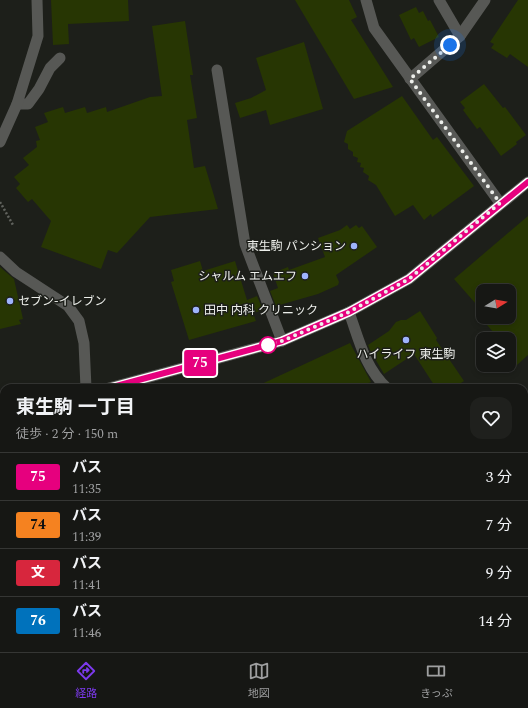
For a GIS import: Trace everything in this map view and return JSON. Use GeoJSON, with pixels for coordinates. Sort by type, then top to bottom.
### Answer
{"type":"FeatureCollection","features":[{"type":"Feature","properties":{"kind":"street"},"geometry":{"type":"LineString","coordinates":[[0,142],[16,104],[38,36],[37,0]]}},
{"type":"Feature","properties":{"kind":"street"},"geometry":{"type":"LineString","coordinates":[[366,0],[374,28],[500,203]]}},
{"type":"Feature","properties":{"kind":"street"},"geometry":{"type":"LineString","coordinates":[[439,0],[460,36]]}},
{"type":"Feature","properties":{"kind":"street"},"geometry":{"type":"LineString","coordinates":[[410,79],[460,36],[485,0]]}},
{"type":"Feature","properties":{"kind":"street"},"geometry":{"type":"LineString","coordinates":[[16,104],[28,104],[39,89],[50,68],[60,58]]}},
{"type":"Feature","properties":{"kind":"street"},"geometry":{"type":"LineString","coordinates":[[217,70],[245,244],[282,341]]}},
{"type":"Feature","properties":{"kind":"street"},"geometry":{"type":"LineString","coordinates":[[124,384],[282,341],[349,312],[409,279],[500,203],[528,182]]}},
{"type":"Feature","properties":{"kind":"street"},"geometry":{"type":"LineString","coordinates":[[0,257],[16,272],[68,306],[79,321],[84,343],[86,384]]}},
{"type":"Feature","properties":{"kind":"street"},"geometry":{"type":"LineString","coordinates":[[349,312],[365,359],[377,379],[383,384]]}},
{"type":"Feature","properties":{"kind":"path"},"geometry":{"type":"LineString","coordinates":[[0,202],[13,225]]}},
{"type":"Feature","properties":{"kind":"building"},"geometry":{"type":"Polygon","coordinates":[[[51,0],[128,0],[129,21],[68,24],[69,44],[53,45],[51,0]]]}},
{"type":"Feature","properties":{"kind":"building"},"geometry":{"type":"Polygon","coordinates":[[[295,0],[349,0],[357,17],[351,20],[393,87],[354,99],[295,0]]]}},
{"type":"Feature","properties":{"kind":"building"},"geometry":{"type":"Polygon","coordinates":[[[518,0],[528,0],[528,67],[510,54],[507,58],[491,48],[494,44],[490,42],[518,0]]]}},
{"type":"Feature","properties":{"kind":"building"},"geometry":{"type":"Polygon","coordinates":[[[416,7],[419,13],[423,11],[428,21],[430,20],[439,37],[419,47],[414,38],[411,40],[399,15],[416,7]]]}},
{"type":"Feature","properties":{"kind":"building"},"geometry":{"type":"Polygon","coordinates":[[[185,21],[193,75],[190,75],[197,118],[187,120],[194,168],[205,166],[218,209],[150,217],[117,253],[108,250],[101,269],[41,247],[51,221],[32,199],[28,202],[16,188],[20,184],[14,177],[29,165],[23,158],[37,147],[36,141],[40,140],[35,127],[48,122],[44,113],[63,107],[65,113],[85,107],[87,113],[106,107],[107,112],[150,97],[162,96],[152,26],[185,21]]]}},
{"type":"Feature","properties":{"kind":"building"},"geometry":{"type":"Polygon","coordinates":[[[304,42],[323,109],[270,125],[266,110],[240,118],[235,103],[251,98],[266,90],[256,58],[304,42]]]}},
{"type":"Feature","properties":{"kind":"building"},"geometry":{"type":"Polygon","coordinates":[[[484,84],[503,108],[505,107],[526,135],[501,156],[480,127],[477,129],[463,110],[465,108],[460,102],[484,84]]]}},
{"type":"Feature","properties":{"kind":"building"},"geometry":{"type":"Polygon","coordinates":[[[402,96],[433,140],[437,137],[474,186],[432,217],[431,214],[424,220],[413,205],[395,216],[376,185],[368,180],[369,176],[363,172],[364,168],[360,167],[361,163],[357,162],[358,158],[353,156],[353,152],[348,149],[348,144],[344,142],[347,131],[402,96]]]}},
{"type":"Feature","properties":{"kind":"building"},"geometry":{"type":"Polygon","coordinates":[[[528,216],[528,355],[517,365],[516,332],[493,332],[487,325],[516,324],[516,284],[476,284],[476,304],[454,279],[528,216]]]}},
{"type":"Feature","properties":{"kind":"building"},"geometry":{"type":"Polygon","coordinates":[[[347,225],[350,229],[356,225],[359,228],[362,226],[377,247],[336,275],[339,282],[338,285],[318,294],[276,306],[270,291],[278,288],[273,273],[288,267],[289,270],[325,257],[318,238],[340,230],[347,225]]]}},
{"type":"Feature","properties":{"kind":"building"},"geometry":{"type":"Polygon","coordinates":[[[200,261],[203,271],[235,261],[247,300],[257,296],[263,310],[253,313],[256,321],[189,340],[171,282],[174,281],[171,270],[200,261]]]}},
{"type":"Feature","properties":{"kind":"building","name":"セブン-イレブン"},"geometry":{"type":"Polygon","coordinates":[[[0,267],[14,279],[23,319],[19,320],[21,324],[0,329],[0,267]]]}},
{"type":"Feature","properties":{"kind":"building"},"geometry":{"type":"Polygon","coordinates":[[[420,311],[437,338],[436,340],[464,381],[459,384],[433,384],[414,354],[384,374],[368,345],[389,331],[396,322],[406,320],[420,311]]]}},
{"type":"Feature","properties":{"kind":"building"},"geometry":{"type":"Polygon","coordinates":[[[350,343],[371,382],[366,384],[262,384],[350,343]]]}},
{"type":"Feature","properties":{"kind":"bus line","name":"75"},"geometry":{"type":"LineString","coordinates":[[124,384],[282,341],[349,312],[409,279],[448,248],[500,203],[528,182]]}},
{"type":"Feature","properties":{"kind":"place","name":"東生駒 パンション"},"geometry":{"type":"Point","coordinates":[354,246]}},
{"type":"Feature","properties":{"kind":"place","name":"シャルム エムエフ"},"geometry":{"type":"Point","coordinates":[305,276]}},
{"type":"Feature","properties":{"kind":"place","name":"セブン-イレブン"},"geometry":{"type":"Point","coordinates":[10,301]}},
{"type":"Feature","properties":{"kind":"place","name":"田中 内科 クリニック"},"geometry":{"type":"Point","coordinates":[196,310]}},
{"type":"Feature","properties":{"kind":"place","name":"ハイライフ 東生駒"},"geometry":{"type":"Point","coordinates":[406,340]}},
{"type":"Feature","properties":{"kind":"route"},"geometry":{"type":"LineString","coordinates":[[268,345],[282,341],[349,312],[409,279],[448,248],[500,203],[410,79],[450,45]]}}]}
